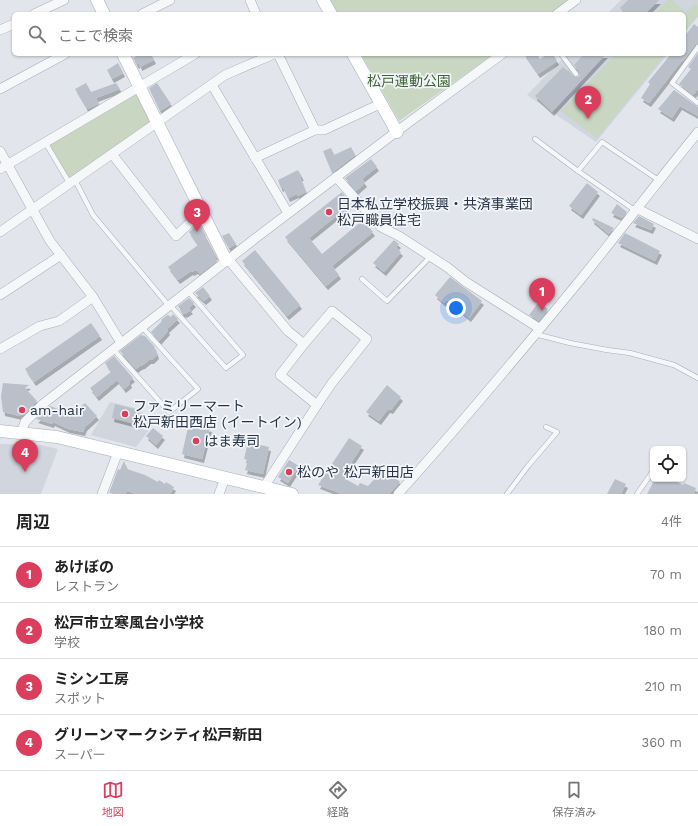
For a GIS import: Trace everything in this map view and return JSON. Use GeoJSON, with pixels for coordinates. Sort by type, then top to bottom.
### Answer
{"type":"FeatureCollection","features":[{"type":"Feature","properties":{"kind":"street"},"geometry":{"type":"LineString","coordinates":[[38,12],[64,0]]}},
{"type":"Feature","properties":{"kind":"street"},"geometry":{"type":"LineString","coordinates":[[97,0],[103,12]]}},
{"type":"Feature","properties":{"kind":"street"},"geometry":{"type":"LineString","coordinates":[[146,12],[170,0]]}},
{"type":"Feature","properties":{"kind":"street"},"geometry":{"type":"LineString","coordinates":[[250,0],[255,12]]}},
{"type":"Feature","properties":{"kind":"street"},"geometry":{"type":"LineString","coordinates":[[323,0],[330,12]]}},
{"type":"Feature","properties":{"kind":"street"},"geometry":{"type":"LineString","coordinates":[[559,12],[576,0]]}},
{"type":"Feature","properties":{"kind":"street"},"geometry":{"type":"LineString","coordinates":[[0,30],[12,25]]}},
{"type":"Feature","properties":{"kind":"street"},"geometry":{"type":"LineString","coordinates":[[0,89],[61,56]]}},
{"type":"Feature","properties":{"kind":"street"},"geometry":{"type":"LineString","coordinates":[[125,56],[227,260],[288,331],[304,344]]}},
{"type":"Feature","properties":{"kind":"street"},"geometry":{"type":"LineString","coordinates":[[4,167],[192,56]]}},
{"type":"Feature","properties":{"kind":"street"},"geometry":{"type":"LineString","coordinates":[[0,232],[225,75],[269,56]]}},
{"type":"Feature","properties":{"kind":"street"},"geometry":{"type":"LineString","coordinates":[[279,56],[315,130]]}},
{"type":"Feature","properties":{"kind":"street"},"geometry":{"type":"LineString","coordinates":[[354,56],[397,132]]}},
{"type":"Feature","properties":{"kind":"street"},"geometry":{"type":"LineString","coordinates":[[21,433],[26,422],[43,404],[288,213],[499,56]]}},
{"type":"Feature","properties":{"kind":"street"},"geometry":{"type":"LineString","coordinates":[[212,85],[288,213]]}},
{"type":"Feature","properties":{"kind":"street"},"geometry":{"type":"LineString","coordinates":[[255,158],[315,130],[324,130],[380,104]]}},
{"type":"Feature","properties":{"kind":"street"},"geometry":{"type":"LineString","coordinates":[[398,494],[447,439],[537,331],[637,210],[698,132]]}},
{"type":"Feature","properties":{"kind":"street"},"geometry":{"type":"LineString","coordinates":[[0,151],[4,167],[32,209],[50,241],[93,297],[121,344]]}},
{"type":"Feature","properties":{"kind":"street"},"geometry":{"type":"LineString","coordinates":[[112,154],[176,236],[202,211]]}},
{"type":"Feature","properties":{"kind":"street"},"geometry":{"type":"LineString","coordinates":[[336,177],[381,227],[399,236],[431,256],[537,331]]}},
{"type":"Feature","properties":{"kind":"street"},"geometry":{"type":"LineString","coordinates":[[637,210],[698,239]]}},
{"type":"Feature","properties":{"kind":"street"},"geometry":{"type":"LineString","coordinates":[[0,295],[61,255]]}},
{"type":"Feature","properties":{"kind":"street"},"geometry":{"type":"LineString","coordinates":[[0,349],[40,326],[59,321],[93,297]]}},
{"type":"Feature","properties":{"kind":"street"},"geometry":{"type":"LineString","coordinates":[[264,487],[332,383],[367,339],[332,311],[280,375],[317,405]]}},
{"type":"Feature","properties":{"kind":"street"},"geometry":{"type":"LineString","coordinates":[[0,432],[57,437],[292,494]]}},
{"type":"Feature","properties":{"kind":"street"},"geometry":{"type":"LineString","coordinates":[[102,494],[118,452]]}},
{"type":"Feature","properties":{"kind":"street"},"geometry":{"type":"LineString","coordinates":[[219,494],[225,478]]}},
{"type":"Feature","properties":{"kind":"lane"},"geometry":{"type":"LineString","coordinates":[[698,47],[672,83],[698,103]]}},
{"type":"Feature","properties":{"kind":"lane"},"geometry":{"type":"LineString","coordinates":[[562,56],[576,74]]}},
{"type":"Feature","properties":{"kind":"lane"},"geometry":{"type":"LineString","coordinates":[[535,139],[578,171],[637,210]]}},
{"type":"Feature","properties":{"kind":"lane"},"geometry":{"type":"LineString","coordinates":[[45,142],[73,182],[93,215],[170,306],[226,368],[243,354],[188,291]]}},
{"type":"Feature","properties":{"kind":"lane"},"geometry":{"type":"LineString","coordinates":[[578,171],[602,142],[660,181]]}},
{"type":"Feature","properties":{"kind":"lane"},"geometry":{"type":"LineString","coordinates":[[362,279],[387,301],[431,256]]}},
{"type":"Feature","properties":{"kind":"lane"},"geometry":{"type":"LineString","coordinates":[[114,350],[169,412],[198,389],[142,328]]}},
{"type":"Feature","properties":{"kind":"lane"},"geometry":{"type":"LineString","coordinates":[[537,331],[578,344],[630,353],[674,365],[698,378]]}},
{"type":"Feature","properties":{"kind":"lane"},"geometry":{"type":"LineString","coordinates":[[507,494],[528,466],[557,432],[546,427]]}},
{"type":"Feature","properties":{"kind":"lane"},"geometry":{"type":"LineString","coordinates":[[637,494],[650,475]]}},
{"type":"Feature","properties":{"kind":"shaded area"},"geometry":{"type":"Polygon","coordinates":[[[621,0],[698,0],[698,17],[686,32],[686,12],[609,12],[621,0]]]}},
{"type":"Feature","properties":{"kind":"shaded area"},"geometry":{"type":"Polygon","coordinates":[[[565,56],[666,56],[596,142],[527,95],[565,56]]]}},
{"type":"Feature","properties":{"kind":"shaded area"},"geometry":{"type":"Polygon","coordinates":[[[110,402],[139,409],[153,425],[136,447],[91,435],[110,402]]]}},
{"type":"Feature","properties":{"kind":"shaded area"},"geometry":{"type":"Polygon","coordinates":[[[0,444],[41,445],[58,449],[41,494],[0,494],[0,444]]]}},
{"type":"Feature","properties":{"kind":"green space"},"geometry":{"type":"Polygon","coordinates":[[[331,0],[570,0],[554,12],[337,12],[331,0]]]}},
{"type":"Feature","properties":{"kind":"green space"},"geometry":{"type":"Polygon","coordinates":[[[668,0],[672,0],[685,12],[656,12],[668,0]]]}},
{"type":"Feature","properties":{"kind":"green space"},"geometry":{"type":"Polygon","coordinates":[[[694,4],[698,6],[698,15],[686,30],[686,13],[694,4]]]}},
{"type":"Feature","properties":{"kind":"green space","name":"松戸運動公園"},"geometry":{"type":"Polygon","coordinates":[[[362,56],[491,56],[399,121],[362,56]]]}},
{"type":"Feature","properties":{"kind":"green space"},"geometry":{"type":"Polygon","coordinates":[[[614,56],[664,56],[597,138],[561,111],[614,56]]]}},
{"type":"Feature","properties":{"kind":"green space"},"geometry":{"type":"Polygon","coordinates":[[[133,94],[139,96],[150,119],[149,124],[73,177],[68,177],[50,143],[133,94]]]}},
{"type":"Feature","properties":{"kind":"building"},"geometry":{"type":"Polygon","coordinates":[[[628,0],[659,0],[647,12],[623,12],[620,8],[628,0]]]}},
{"type":"Feature","properties":{"kind":"building"},"geometry":{"type":"Polygon","coordinates":[[[694,24],[698,27],[698,43],[649,103],[641,98],[650,84],[648,82],[669,56],[686,56],[686,34],[694,24]]]}},
{"type":"Feature","properties":{"kind":"building"},"geometry":{"type":"Polygon","coordinates":[[[698,53],[698,89],[693,95],[679,84],[691,69],[688,67],[698,53]]]}},
{"type":"Feature","properties":{"kind":"building"},"geometry":{"type":"Polygon","coordinates":[[[137,56],[152,56],[154,60],[140,67],[139,63],[137,65],[133,58],[137,56]]]}},
{"type":"Feature","properties":{"kind":"building"},"geometry":{"type":"Polygon","coordinates":[[[525,56],[538,56],[540,59],[544,56],[554,56],[557,61],[538,74],[525,56]]]}},
{"type":"Feature","properties":{"kind":"building"},"geometry":{"type":"Polygon","coordinates":[[[582,56],[604,56],[552,112],[535,96],[563,67],[574,77],[579,77],[580,73],[574,65],[582,56]]]}},
{"type":"Feature","properties":{"kind":"building"},"geometry":{"type":"Polygon","coordinates":[[[118,63],[123,73],[112,79],[107,70],[118,63]]]}},
{"type":"Feature","properties":{"kind":"building"},"geometry":{"type":"Polygon","coordinates":[[[86,83],[91,92],[116,83],[120,89],[96,98],[99,104],[87,109],[75,89],[86,83]]]}},
{"type":"Feature","properties":{"kind":"building"},"geometry":{"type":"Polygon","coordinates":[[[157,83],[171,104],[160,111],[149,88],[157,83]]]}},
{"type":"Feature","properties":{"kind":"building"},"geometry":{"type":"Polygon","coordinates":[[[674,90],[698,107],[698,116],[680,106],[672,118],[658,109],[674,90]]]}},
{"type":"Feature","properties":{"kind":"building"},"geometry":{"type":"Polygon","coordinates":[[[351,147],[355,155],[332,173],[323,151],[331,148],[334,155],[351,147]]]}},
{"type":"Feature","properties":{"kind":"building"},"geometry":{"type":"Polygon","coordinates":[[[371,159],[377,167],[362,179],[365,183],[356,191],[345,178],[371,159]]]}},
{"type":"Feature","properties":{"kind":"building"},"geometry":{"type":"Polygon","coordinates":[[[298,170],[302,177],[300,177],[306,192],[298,196],[297,194],[288,198],[283,187],[281,188],[278,180],[298,170]]]}},
{"type":"Feature","properties":{"kind":"building"},"geometry":{"type":"Polygon","coordinates":[[[587,183],[598,192],[581,215],[569,206],[587,183]]]}},
{"type":"Feature","properties":{"kind":"building"},"geometry":{"type":"Polygon","coordinates":[[[342,192],[351,204],[309,238],[322,254],[363,220],[373,232],[332,266],[339,275],[326,286],[285,237],[342,192]]]}},
{"type":"Feature","properties":{"kind":"building"},"geometry":{"type":"Polygon","coordinates":[[[617,204],[627,212],[622,218],[611,213],[617,204]]]}},
{"type":"Feature","properties":{"kind":"building"},"geometry":{"type":"Polygon","coordinates":[[[639,216],[654,224],[651,230],[633,223],[639,216]]]}},
{"type":"Feature","properties":{"kind":"building"},"geometry":{"type":"Polygon","coordinates":[[[593,218],[614,228],[609,234],[592,220],[593,218]]]}},
{"type":"Feature","properties":{"kind":"building"},"geometry":{"type":"Polygon","coordinates":[[[199,222],[204,233],[203,234],[216,256],[214,257],[217,261],[200,274],[196,270],[191,271],[178,280],[168,267],[198,245],[189,232],[199,222]]]}},
{"type":"Feature","properties":{"kind":"building"},"geometry":{"type":"Polygon","coordinates":[[[229,233],[236,244],[229,248],[222,236],[229,233]]]}},
{"type":"Feature","properties":{"kind":"building"},"geometry":{"type":"Polygon","coordinates":[[[625,233],[660,251],[655,261],[618,243],[625,233]]]}},
{"type":"Feature","properties":{"kind":"building"},"geometry":{"type":"Polygon","coordinates":[[[394,240],[399,244],[396,247],[401,252],[384,272],[373,263],[394,240]]]}},
{"type":"Feature","properties":{"kind":"building"},"geometry":{"type":"Polygon","coordinates":[[[255,250],[300,305],[287,316],[242,261],[255,250]]]}},
{"type":"Feature","properties":{"kind":"building"},"geometry":{"type":"Polygon","coordinates":[[[450,277],[482,301],[469,318],[447,300],[444,303],[435,295],[450,277]]]}},
{"type":"Feature","properties":{"kind":"building"},"geometry":{"type":"Polygon","coordinates":[[[203,287],[210,296],[204,301],[195,293],[203,287]]]}},
{"type":"Feature","properties":{"kind":"building"},"geometry":{"type":"Polygon","coordinates":[[[189,298],[194,303],[189,308],[191,310],[183,314],[178,306],[189,298]]]}},
{"type":"Feature","properties":{"kind":"building"},"geometry":{"type":"Polygon","coordinates":[[[538,303],[548,309],[539,321],[529,315],[538,303]]]}},
{"type":"Feature","properties":{"kind":"building"},"geometry":{"type":"Polygon","coordinates":[[[173,314],[178,319],[167,329],[168,331],[159,341],[151,332],[162,321],[161,320],[168,315],[171,317],[173,314]]]}},
{"type":"Feature","properties":{"kind":"building"},"geometry":{"type":"Polygon","coordinates":[[[91,323],[100,336],[34,382],[25,369],[91,323]]]}},
{"type":"Feature","properties":{"kind":"building"},"geometry":{"type":"Polygon","coordinates":[[[141,335],[145,336],[154,346],[157,355],[152,360],[149,360],[136,369],[120,351],[141,335]]]}},
{"type":"Feature","properties":{"kind":"building"},"geometry":{"type":"Polygon","coordinates":[[[114,356],[133,378],[129,381],[130,384],[124,389],[117,380],[97,397],[90,388],[111,372],[105,363],[114,356]]]}},
{"type":"Feature","properties":{"kind":"building"},"geometry":{"type":"Polygon","coordinates":[[[3,383],[29,385],[25,388],[37,401],[24,415],[21,414],[20,416],[3,412],[1,397],[3,383]]]}},
{"type":"Feature","properties":{"kind":"building"},"geometry":{"type":"Polygon","coordinates":[[[387,385],[401,397],[391,410],[388,409],[379,421],[366,412],[387,385]]]}},
{"type":"Feature","properties":{"kind":"building"},"geometry":{"type":"Polygon","coordinates":[[[85,403],[97,416],[85,427],[83,432],[68,429],[53,422],[52,424],[36,419],[50,406],[70,416],[85,403]]]}},
{"type":"Feature","properties":{"kind":"building"},"geometry":{"type":"Polygon","coordinates":[[[115,404],[139,410],[135,424],[112,418],[115,404]]]}},
{"type":"Feature","properties":{"kind":"building"},"geometry":{"type":"Polygon","coordinates":[[[189,423],[210,428],[202,459],[182,454],[189,423]]]}},
{"type":"Feature","properties":{"kind":"building"},"geometry":{"type":"Polygon","coordinates":[[[153,428],[163,436],[156,445],[146,436],[153,428]]]}},
{"type":"Feature","properties":{"kind":"building"},"geometry":{"type":"Polygon","coordinates":[[[349,438],[362,446],[342,477],[358,486],[360,483],[368,486],[379,474],[383,476],[394,476],[400,482],[389,494],[342,494],[318,485],[349,438]]]}},
{"type":"Feature","properties":{"kind":"building"},"geometry":{"type":"Polygon","coordinates":[[[248,442],[269,447],[263,474],[245,470],[248,460],[244,459],[248,442]]]}},
{"type":"Feature","properties":{"kind":"building"},"geometry":{"type":"Polygon","coordinates":[[[289,460],[299,466],[288,483],[278,477],[289,460]]]}},
{"type":"Feature","properties":{"kind":"building"},"geometry":{"type":"Polygon","coordinates":[[[124,461],[127,469],[145,475],[158,482],[159,480],[165,484],[166,482],[174,487],[170,494],[136,494],[127,491],[125,494],[109,493],[118,469],[120,470],[124,461]]]}},
{"type":"Feature","properties":{"kind":"building"},"geometry":{"type":"Polygon","coordinates":[[[615,479],[626,484],[621,494],[607,494],[615,479]]]}},
{"type":"Feature","properties":{"kind":"building"},"geometry":{"type":"Polygon","coordinates":[[[653,482],[677,482],[696,488],[694,494],[647,494],[653,482]]]}},
{"type":"Feature","properties":{"kind":"place","name":"松戸市立寒風台小学校"},"geometry":{"type":"Point","coordinates":[588,119]}},
{"type":"Feature","properties":{"kind":"place","name":"日本私立学校振興・共済事業団 松戸職員住宅"},"geometry":{"type":"Point","coordinates":[329,212]}},
{"type":"Feature","properties":{"kind":"place","name":"ミシン工房"},"geometry":{"type":"Point","coordinates":[197,232]}},
{"type":"Feature","properties":{"kind":"place","name":"あけぼの"},"geometry":{"type":"Point","coordinates":[542,311]}},
{"type":"Feature","properties":{"kind":"place","name":"am-hair"},"geometry":{"type":"Point","coordinates":[22,410]}},
{"type":"Feature","properties":{"kind":"place","name":"ファミリーマート 松戸新田西店 (イートイン)"},"geometry":{"type":"Point","coordinates":[125,414]}},
{"type":"Feature","properties":{"kind":"place","name":"はま寿司"},"geometry":{"type":"Point","coordinates":[196,441]}},
{"type":"Feature","properties":{"kind":"place","name":"グリーンマークシティ松戸新田"},"geometry":{"type":"Point","coordinates":[25,472]}},
{"type":"Feature","properties":{"kind":"place","name":"松のや 松戸新田店"},"geometry":{"type":"Point","coordinates":[289,472]}}]}
